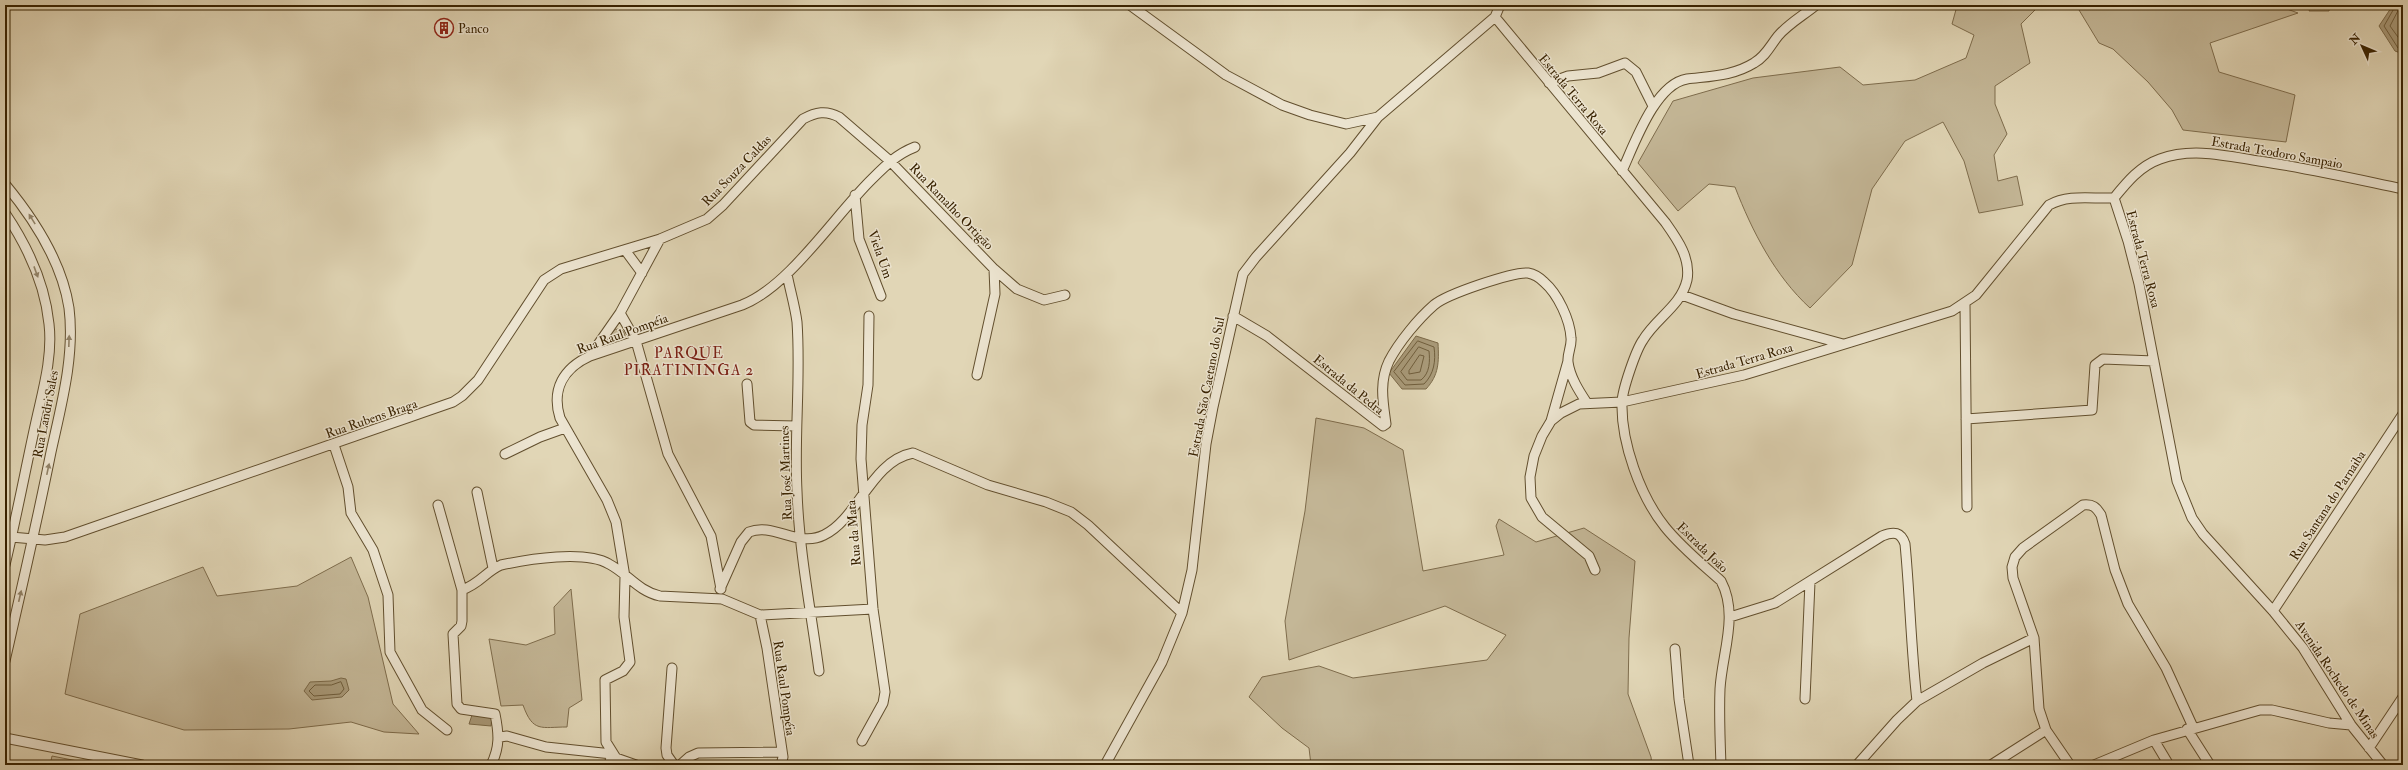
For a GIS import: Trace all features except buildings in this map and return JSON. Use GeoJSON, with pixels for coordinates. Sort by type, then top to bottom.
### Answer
{"type":"FeatureCollection","features":[{"type":"Feature","properties":{"kind":"street"},"geometry":{"type":"LineString","coordinates":[[1130,5],[1226,75],[1276,102],[1310,115],[1346,124],[1378,117],[1495,17],[1500,5]]}},
{"type":"Feature","properties":{"kind":"street"},"geometry":{"type":"LineString","coordinates":[[1622,171],[1654,106],[1672,85],[1685,80],[1725,76],[1755,63],[1768,52],[1778,36],[1816,5]]}},
{"type":"Feature","properties":{"kind":"street","name":"Estrada Terra Roxa"},"geometry":{"type":"LineString","coordinates":[[1495,17],[1665,222],[1683,248],[1686,261],[1687,278],[1682,295],[1642,340],[1635,357],[1622,402],[1744,375],[1930,319],[1965,304],[1976,295],[2049,205],[2058,200],[2073,198],[2114,198],[2128,241],[2154,361],[2177,481],[2192,518]]}},
{"type":"Feature","properties":{"kind":"street"},"geometry":{"type":"LineString","coordinates":[[1549,83],[1568,76],[1598,73],[1625,63],[1636,72],[1654,106]]}},
{"type":"Feature","properties":{"kind":"street","name":"Rua Souza Caldas"},"geometry":{"type":"LineString","coordinates":[[660,239],[699,223],[714,212],[796,126],[812,114],[831,112],[839,117],[890,161]]}},
{"type":"Feature","properties":{"kind":"street","name":"Estrada São Caetano do Sul"},"geometry":{"type":"LineString","coordinates":[[1105,765],[1162,662],[1182,613],[1192,570],[1206,444],[1243,274],[1256,257],[1350,153],[1378,117]]}},
{"type":"Feature","properties":{"kind":"street","name":"Rua Raul Pompéia"},"geometry":{"type":"LineString","coordinates":[[612,754],[606,742],[605,680],[623,670],[630,662],[624,616],[625,577],[616,522],[607,500],[565,428],[557,409],[560,386],[569,370],[576,363],[590,356],[750,302],[786,274],[855,195],[890,161],[903,152],[915,147]]}},
{"type":"Feature","properties":{"kind":"street","name":"Estrada Teodoro Sampaio"},"geometry":{"type":"LineString","coordinates":[[2114,198],[2135,174],[2148,165],[2161,159],[2207,152],[2290,166],[2403,189]]}},
{"type":"Feature","properties":{"kind":"street","name":"Rua Ramalho Ortigão"},"geometry":{"type":"LineString","coordinates":[[890,161],[994,268],[1017,289],[1044,300],[1065,295]]}},
{"type":"Feature","properties":{"kind":"street","name":"Rua Landri Sales"},"geometry":{"type":"LineString","coordinates":[[5,184],[35,222],[54,260],[64,288],[70,325],[64,391],[33,540],[5,661]]}},
{"type":"Feature","properties":{"kind":"street","name":"Viela Um"},"geometry":{"type":"LineString","coordinates":[[855,195],[859,239],[881,296]]}},
{"type":"Feature","properties":{"kind":"street","name":"Rua Landri Sales"},"geometry":{"type":"LineString","coordinates":[[5,213],[24,244],[36,271],[46,302],[49,326],[46,372],[5,565]]}},
{"type":"Feature","properties":{"kind":"street"},"geometry":{"type":"LineString","coordinates":[[590,356],[620,313],[660,239]]}},
{"type":"Feature","properties":{"kind":"street","name":"Rua Rubens Braga"},"geometry":{"type":"LineString","coordinates":[[11,537],[33,540],[50,540],[65,536],[434,410],[462,396],[478,380],[544,280],[561,269],[660,239]]}},
{"type":"Feature","properties":{"kind":"street"},"geometry":{"type":"LineString","coordinates":[[625,250],[642,273]]}},
{"type":"Feature","properties":{"kind":"street"},"geometry":{"type":"LineString","coordinates":[[977,376],[995,294],[994,268]]}},
{"type":"Feature","properties":{"kind":"street","name":"Estrada da Pedra"},"geometry":{"type":"LineString","coordinates":[[1233,316],[1267,336],[1383,426],[1386,424],[1382,393],[1389,361],[1421,318],[1435,304],[1454,294],[1515,275],[1528,273],[1536,276],[1546,283],[1555,296],[1569,324],[1572,339],[1568,361],[1573,379],[1587,403]]}},
{"type":"Feature","properties":{"kind":"street","name":"Rua José Martines"},"geometry":{"type":"LineString","coordinates":[[786,274],[796,320],[798,341],[796,426],[797,492],[800,539],[819,671]]}},
{"type":"Feature","properties":{"kind":"street"},"geometry":{"type":"LineString","coordinates":[[1682,295],[1734,314],[1843,344]]}},
{"type":"Feature","properties":{"kind":"street"},"geometry":{"type":"LineString","coordinates":[[1965,304],[1967,507]]}},
{"type":"Feature","properties":{"kind":"street"},"geometry":{"type":"LineString","coordinates":[[620,313],[636,341],[668,454],[711,536],[722,599]]}},
{"type":"Feature","properties":{"kind":"street","name":"Rua da Mata"},"geometry":{"type":"LineString","coordinates":[[862,741],[883,703],[885,692],[873,609],[863,493],[861,441],[868,385],[868,316]]}},
{"type":"Feature","properties":{"kind":"street"},"geometry":{"type":"LineString","coordinates":[[1966,419],[2092,410],[2095,365],[2103,359],[2154,361]]}},
{"type":"Feature","properties":{"kind":"street"},"geometry":{"type":"LineString","coordinates":[[1568,361],[1551,421],[1542,436],[1534,456],[1530,477],[1531,498],[1542,517],[1589,556],[1596,570]]}},
{"type":"Feature","properties":{"kind":"street"},"geometry":{"type":"LineString","coordinates":[[747,384],[750,422],[754,425],[796,426]]}},
{"type":"Feature","properties":{"kind":"street"},"geometry":{"type":"LineString","coordinates":[[1551,421],[1570,407],[1587,403],[1622,402]]}},
{"type":"Feature","properties":{"kind":"street","name":"Estrada João"},"geometry":{"type":"LineString","coordinates":[[1622,402],[1627,441],[1634,468],[1648,500],[1665,526],[1722,581],[1729,602],[1730,617],[1720,688],[1721,765]]}},
{"type":"Feature","properties":{"kind":"street","name":"Rua Santana do Parnaiba"},"geometry":{"type":"LineString","coordinates":[[2273,611],[2403,414]]}},
{"type":"Feature","properties":{"kind":"street"},"geometry":{"type":"LineString","coordinates":[[506,454],[540,437],[565,428]]}},
{"type":"Feature","properties":{"kind":"street"},"geometry":{"type":"LineString","coordinates":[[334,445],[348,487],[351,513],[373,550],[388,595],[390,652],[422,710],[448,730]]}},
{"type":"Feature","properties":{"kind":"street"},"geometry":{"type":"LineString","coordinates":[[720,589],[741,542],[749,532],[762,529],[800,539],[815,538],[831,531],[840,523],[863,493],[894,462],[913,453],[988,485],[1046,502],[1071,512],[1088,525],[1182,613]]}},
{"type":"Feature","properties":{"kind":"street"},"geometry":{"type":"LineString","coordinates":[[477,492],[493,568]]}},
{"type":"Feature","properties":{"kind":"street"},"geometry":{"type":"LineString","coordinates":[[2070,765],[2046,730],[2039,709],[2034,638],[2013,578],[2012,567],[2015,557],[2023,548],[2074,509],[2083,505],[2091,504],[2097,508],[2101,515],[2115,570],[2128,604],[2166,668],[2190,728],[2210,765]]}},
{"type":"Feature","properties":{"kind":"street"},"geometry":{"type":"LineString","coordinates":[[438,505],[462,590],[461,626],[453,634],[457,704],[461,708],[495,714],[500,737],[497,753],[491,765]]}},
{"type":"Feature","properties":{"kind":"street","name":"Avenida Rochedo de Minas"},"geometry":{"type":"LineString","coordinates":[[2192,518],[2220,554],[2273,611],[2310,658],[2351,725],[2383,765]]}},
{"type":"Feature","properties":{"kind":"street"},"geometry":{"type":"LineString","coordinates":[[1730,617],[1775,603],[1882,536],[1890,533],[1897,533],[1902,537],[1905,544],[1910,592],[1913,665],[1917,701]]}},
{"type":"Feature","properties":{"kind":"street"},"geometry":{"type":"LineString","coordinates":[[462,590],[480,582],[493,568],[508,563],[581,556],[609,564],[642,590],[660,596],[722,599],[760,615],[811,611],[873,609]]}},
{"type":"Feature","properties":{"kind":"street"},"geometry":{"type":"LineString","coordinates":[[1805,699],[1810,582]]}},
{"type":"Feature","properties":{"kind":"street","name":"Rua Raul Pompéia"},"geometry":{"type":"LineString","coordinates":[[760,615],[767,648],[781,752],[781,765]]}},
{"type":"Feature","properties":{"kind":"street"},"geometry":{"type":"LineString","coordinates":[[1857,765],[1897,720],[1917,701],[1983,663],[2034,638]]}},
{"type":"Feature","properties":{"kind":"street"},"geometry":{"type":"LineString","coordinates":[[1675,649],[1679,699],[1689,765]]}},
{"type":"Feature","properties":{"kind":"street"},"geometry":{"type":"LineString","coordinates":[[672,668],[666,748],[667,755],[674,765]]}},
{"type":"Feature","properties":{"kind":"street"},"geometry":{"type":"LineString","coordinates":[[2369,748],[2403,697]]}},
{"type":"Feature","properties":{"kind":"street"},"geometry":{"type":"LineString","coordinates":[[2094,765],[2154,740],[2190,728],[2260,710],[2272,710],[2329,723],[2351,725]]}},
{"type":"Feature","properties":{"kind":"street"},"geometry":{"type":"LineString","coordinates":[[1991,765],[2046,730]]}},
{"type":"Feature","properties":{"kind":"street"},"geometry":{"type":"LineString","coordinates":[[500,737],[507,736],[546,747],[612,754],[623,762],[636,765]]}},
{"type":"Feature","properties":{"kind":"street"},"geometry":{"type":"LineString","coordinates":[[5,738],[142,765]]}},
{"type":"Feature","properties":{"kind":"street"},"geometry":{"type":"LineString","coordinates":[[2154,740],[2169,765]]}},
{"type":"Feature","properties":{"kind":"street"},"geometry":{"type":"LineString","coordinates":[[680,765],[689,757],[698,753],[781,752]]}},
{"type":"Feature","properties":{"kind":"street"},"geometry":{"type":"LineString","coordinates":[[608,765],[612,754]]}},
{"type":"Feature","properties":{"kind":"shaded area"},"geometry":{"type":"Polygon","coordinates":[[[2040,5],[2021,24],[2030,63],[1995,86],[1995,104],[2007,134],[1994,155],[1998,181],[2017,176],[2023,205],[1979,213],[1964,161],[1943,122],[1905,141],[1872,189],[1852,265],[1810,308],[1797,295],[1775,267],[1749,220],[1735,187],[1709,184],[1678,211],[1638,163],[1673,101],[1753,78],[1840,67],[1863,85],[1915,80],[1966,58],[1974,35],[1952,24],[1957,6],[2040,5]]]}},
{"type":"Feature","properties":{"kind":"shaded area"},"geometry":{"type":"Polygon","coordinates":[[[2076,5],[2276,5],[2298,13],[2210,43],[2219,72],[2295,95],[2286,142],[2183,130],[2172,110],[2148,82],[2113,49],[2099,43],[2076,5]]]}},
{"type":"Feature","properties":{"kind":"shaded area"},"geometry":{"type":"Polygon","coordinates":[[[2311,5],[2330,5],[2329,11],[2309,11],[2311,5]]]}},
{"type":"Feature","properties":{"kind":"shaded area"},"geometry":{"type":"Polygon","coordinates":[[[618,329],[623,331],[625,336],[623,341],[618,343],[613,341],[611,336],[613,331],[618,329]]]}},
{"type":"Feature","properties":{"kind":"shaded area"},"geometry":{"type":"Polygon","coordinates":[[[1316,418],[1364,428],[1403,450],[1423,571],[1504,555],[1496,526],[1499,519],[1536,542],[1584,528],[1635,561],[1629,638],[1628,694],[1651,757],[1652,765],[1311,765],[1309,748],[1282,728],[1249,697],[1262,677],[1319,666],[1353,678],[1487,660],[1506,635],[1445,606],[1289,660],[1285,621],[1305,511],[1316,418]]]}},
{"type":"Feature","properties":{"kind":"shaded area"},"geometry":{"type":"Polygon","coordinates":[[[351,557],[368,597],[393,704],[419,734],[384,732],[351,722],[289,729],[184,730],[65,694],[80,614],[203,567],[217,596],[297,586],[351,557]]]}},
{"type":"Feature","properties":{"kind":"shaded area"},"geometry":{"type":"Polygon","coordinates":[[[571,589],[582,700],[569,708],[567,727],[539,726],[530,720],[523,705],[501,706],[489,639],[526,645],[555,634],[554,607],[571,589]]]}},
{"type":"Feature","properties":{"kind":"shaded area"},"geometry":{"type":"Polygon","coordinates":[[[52,756],[98,765],[50,765],[52,756]]]}},
{"type":"Feature","properties":{"kind":"water"},"geometry":{"type":"Polygon","coordinates":[[[2393,5],[2403,5],[2403,54],[2395,51],[2379,26],[2393,5]]]}},
{"type":"Feature","properties":{"kind":"water"},"geometry":{"type":"Polygon","coordinates":[[[1416,336],[1438,343],[1436,373],[1434,379],[1426,389],[1402,389],[1389,373],[1416,336]]]}},
{"type":"Feature","properties":{"kind":"water"},"geometry":{"type":"Polygon","coordinates":[[[341,678],[346,679],[349,690],[342,697],[312,700],[304,691],[310,682],[331,681],[341,678]]]}},
{"type":"Feature","properties":{"kind":"water"},"geometry":{"type":"Polygon","coordinates":[[[472,715],[492,717],[491,726],[469,724],[472,715]]]}},
{"type":"Feature","properties":{"kind":"place","name":"Panco"},"geometry":{"type":"Point","coordinates":[444,28]}},
{"type":"Feature","properties":{"kind":"district","name":"PARQUE PIRATININGA 2"},"geometry":{"type":"Point","coordinates":[689,362]}}]}
